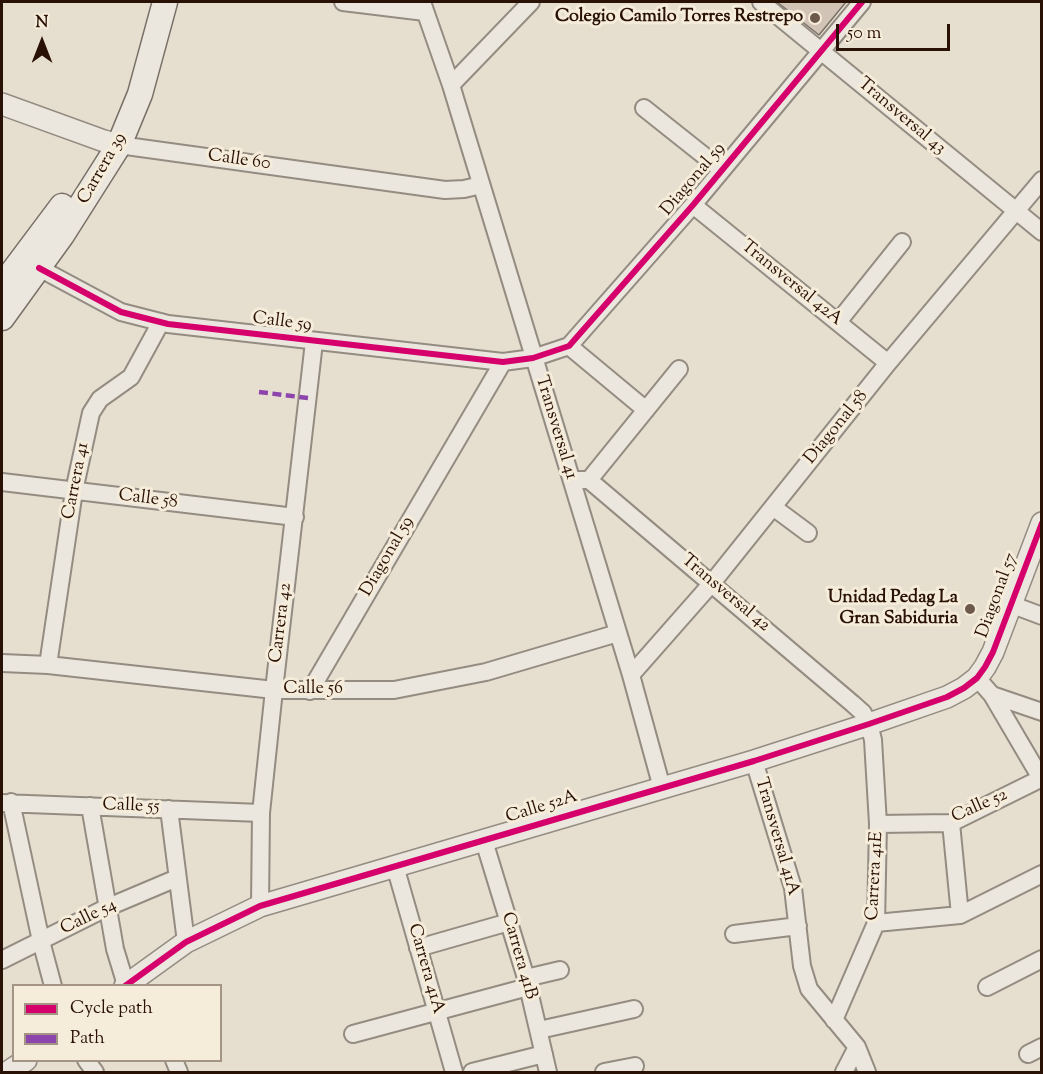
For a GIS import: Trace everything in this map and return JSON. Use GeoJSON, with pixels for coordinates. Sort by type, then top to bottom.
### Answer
{"type":"FeatureCollection","features":[{"type":"Feature","properties":{"kind":"main road","name":"Carrera 39"},"geometry":{"type":"LineString","coordinates":[[2,318],[39,268],[97,181],[111,143],[150,2]]}},
{"type":"Feature","properties":{"kind":"main road","name":"Carrera 39"},"geometry":{"type":"LineString","coordinates":[[2,286],[111,143],[140,94],[165,2]]}},
{"type":"Feature","properties":{"kind":"street"},"geometry":{"type":"LineString","coordinates":[[343,2],[423,7]]}},
{"type":"Feature","properties":{"kind":"street"},"geometry":{"type":"LineString","coordinates":[[451,85],[531,2]]}},
{"type":"Feature","properties":{"kind":"street","name":"Transversal 43"},"geometry":{"type":"LineString","coordinates":[[761,2],[1041,232]]}},
{"type":"Feature","properties":{"kind":"street","name":"Diagonal 59"},"geometry":{"type":"LineString","coordinates":[[569,346],[693,205],[862,2]]}},
{"type":"Feature","properties":{"kind":"street","name":"Transversal 41"},"geometry":{"type":"LineString","coordinates":[[423,7],[451,85],[533,358],[580,480],[618,633],[662,788]]}},
{"type":"Feature","properties":{"kind":"street","name":"Calle 60"},"geometry":{"type":"LineString","coordinates":[[2,104],[111,143],[445,190],[481,185]]}},
{"type":"Feature","properties":{"kind":"street"},"geometry":{"type":"LineString","coordinates":[[644,108],[722,170]]}},
{"type":"Feature","properties":{"kind":"street","name":"Diagonal 58"},"geometry":{"type":"LineString","coordinates":[[631,675],[712,583],[888,363],[1041,180]]}},
{"type":"Feature","properties":{"kind":"street","name":"Transversal 42A"},"geometry":{"type":"LineString","coordinates":[[693,205],[888,363]]}},
{"type":"Feature","properties":{"kind":"street"},"geometry":{"type":"LineString","coordinates":[[837,322],[902,242]]}},
{"type":"Feature","properties":{"kind":"street","name":"Calle 59"},"geometry":{"type":"LineString","coordinates":[[39,268],[121,312],[161,322],[314,342],[503,362],[533,358]]}},
{"type":"Feature","properties":{"kind":"street","name":"Carrera 41"},"geometry":{"type":"LineString","coordinates":[[48,665],[74,491],[91,413],[100,399],[131,377],[161,322]]}},
{"type":"Feature","properties":{"kind":"street","name":"Carrera 42"},"geometry":{"type":"LineString","coordinates":[[260,906],[261,813],[314,342]]}},
{"type":"Feature","properties":{"kind":"street"},"geometry":{"type":"LineString","coordinates":[[533,358],[569,346],[646,410]]}},
{"type":"Feature","properties":{"kind":"street","name":"Diagonal 59"},"geometry":{"type":"LineString","coordinates":[[309,691],[503,362]]}},
{"type":"Feature","properties":{"kind":"street"},"geometry":{"type":"LineString","coordinates":[[580,480],[646,410],[679,369]]}},
{"type":"Feature","properties":{"kind":"street","name":"Transversal 42"},"geometry":{"type":"LineString","coordinates":[[580,480],[712,583],[854,704],[869,724]]}},
{"type":"Feature","properties":{"kind":"street","name":"Calle 58"},"geometry":{"type":"LineString","coordinates":[[2,482],[295,517]]}},
{"type":"Feature","properties":{"kind":"street"},"geometry":{"type":"LineString","coordinates":[[773,507],[808,534]]}},
{"type":"Feature","properties":{"kind":"street","name":"Diagonal 57"},"geometry":{"type":"LineString","coordinates":[[977,678],[993,652],[1041,526]]}},
{"type":"Feature","properties":{"kind":"street"},"geometry":{"type":"LineString","coordinates":[[1011,604],[1041,616]]}},
{"type":"Feature","properties":{"kind":"street","name":"Calle 56"},"geometry":{"type":"LineString","coordinates":[[2,663],[48,665],[274,690],[394,690],[486,672],[618,633]]}},
{"type":"Feature","properties":{"kind":"street"},"geometry":{"type":"LineString","coordinates":[[977,678],[992,695],[1041,779]]}},
{"type":"Feature","properties":{"kind":"street","name":"Calle 52A"},"geometry":{"type":"LineString","coordinates":[[132,983],[186,942],[260,906],[754,761],[947,697],[977,678]]}},
{"type":"Feature","properties":{"kind":"street"},"geometry":{"type":"LineString","coordinates":[[992,695],[1041,712]]}},
{"type":"Feature","properties":{"kind":"street","name":"Carrera 41E"},"geometry":{"type":"LineString","coordinates":[[834,1020],[876,923],[879,824],[873,740],[869,724]]}},
{"type":"Feature","properties":{"kind":"street","name":"Transversal 41A"},"geometry":{"type":"LineString","coordinates":[[754,761],[793,888],[802,966],[809,989],[858,1047],[867,1072]]}},
{"type":"Feature","properties":{"kind":"street","name":"Calle 52"},"geometry":{"type":"LineString","coordinates":[[879,824],[951,823],[1041,779]]}},
{"type":"Feature","properties":{"kind":"street"},"geometry":{"type":"LineString","coordinates":[[6,803],[52,984]]}},
{"type":"Feature","properties":{"kind":"street","name":"Calle 55"},"geometry":{"type":"LineString","coordinates":[[6,803],[261,813]]}},
{"type":"Feature","properties":{"kind":"street"},"geometry":{"type":"LineString","coordinates":[[90,806],[106,908],[115,949],[132,983]]}},
{"type":"Feature","properties":{"kind":"street"},"geometry":{"type":"LineString","coordinates":[[169,809],[186,942]]}},
{"type":"Feature","properties":{"kind":"street"},"geometry":{"type":"LineString","coordinates":[[951,823],[960,915]]}},
{"type":"Feature","properties":{"kind":"street","name":"Carrera 41B"},"geometry":{"type":"LineString","coordinates":[[484,841],[527,983],[548,1072]]}},
{"type":"Feature","properties":{"kind":"street","name":"Carrera 41A"},"geometry":{"type":"LineString","coordinates":[[395,866],[454,1072]]}},
{"type":"Feature","properties":{"kind":"street"},"geometry":{"type":"LineString","coordinates":[[876,923],[960,915],[1041,874]]}},
{"type":"Feature","properties":{"kind":"street","name":"Calle 54"},"geometry":{"type":"LineString","coordinates":[[2,960],[106,908],[177,878]]}},
{"type":"Feature","properties":{"kind":"street"},"geometry":{"type":"LineString","coordinates":[[418,948],[508,922]]}},
{"type":"Feature","properties":{"kind":"street"},"geometry":{"type":"LineString","coordinates":[[734,934],[798,926]]}},
{"type":"Feature","properties":{"kind":"street"},"geometry":{"type":"LineString","coordinates":[[987,987],[1041,959]]}},
{"type":"Feature","properties":{"kind":"street"},"geometry":{"type":"LineString","coordinates":[[353,1034],[437,1011],[527,983],[560,970]]}},
{"type":"Feature","properties":{"kind":"street"},"geometry":{"type":"LineString","coordinates":[[539,1030],[634,1009]]}},
{"type":"Feature","properties":{"kind":"street"},"geometry":{"type":"LineString","coordinates":[[844,1072],[858,1047]]}},
{"type":"Feature","properties":{"kind":"street"},"geometry":{"type":"LineString","coordinates":[[472,1072],[544,1054]]}},
{"type":"Feature","properties":{"kind":"street"},"geometry":{"type":"LineString","coordinates":[[8,1072],[23,1062]]}},
{"type":"Feature","properties":{"kind":"street"},"geometry":{"type":"LineString","coordinates":[[604,1072],[635,1066]]}},
{"type":"Feature","properties":{"kind":"building","name":"Colegio Camilo Torres Restrepo"},"geometry":{"type":"Polygon","coordinates":[[[777,2],[846,2],[819,35],[777,2]]]}},
{"type":"Feature","properties":{"kind":"marked path"},"geometry":{"type":"LineString","coordinates":[[259,392],[308,398]]}},
{"type":"Feature","properties":{"kind":"cycle path"},"geometry":{"type":"LineString","coordinates":[[39,268],[121,312],[168,324],[503,362],[533,358],[569,346],[693,205],[862,2]]}},
{"type":"Feature","properties":{"kind":"cycle path"},"geometry":{"type":"LineString","coordinates":[[128,984],[186,942],[260,906],[754,761],[947,697],[977,678],[985,667],[993,652],[1042,523]]}},
{"type":"Feature","properties":{"kind":"place","name":"Colegio Camilo Torres Restrepo"},"geometry":{"type":"Point","coordinates":[815,18]}},
{"type":"Feature","properties":{"kind":"place","name":"Unidad Pedag La Gran Sabiduria"},"geometry":{"type":"Point","coordinates":[970,609]}}]}
